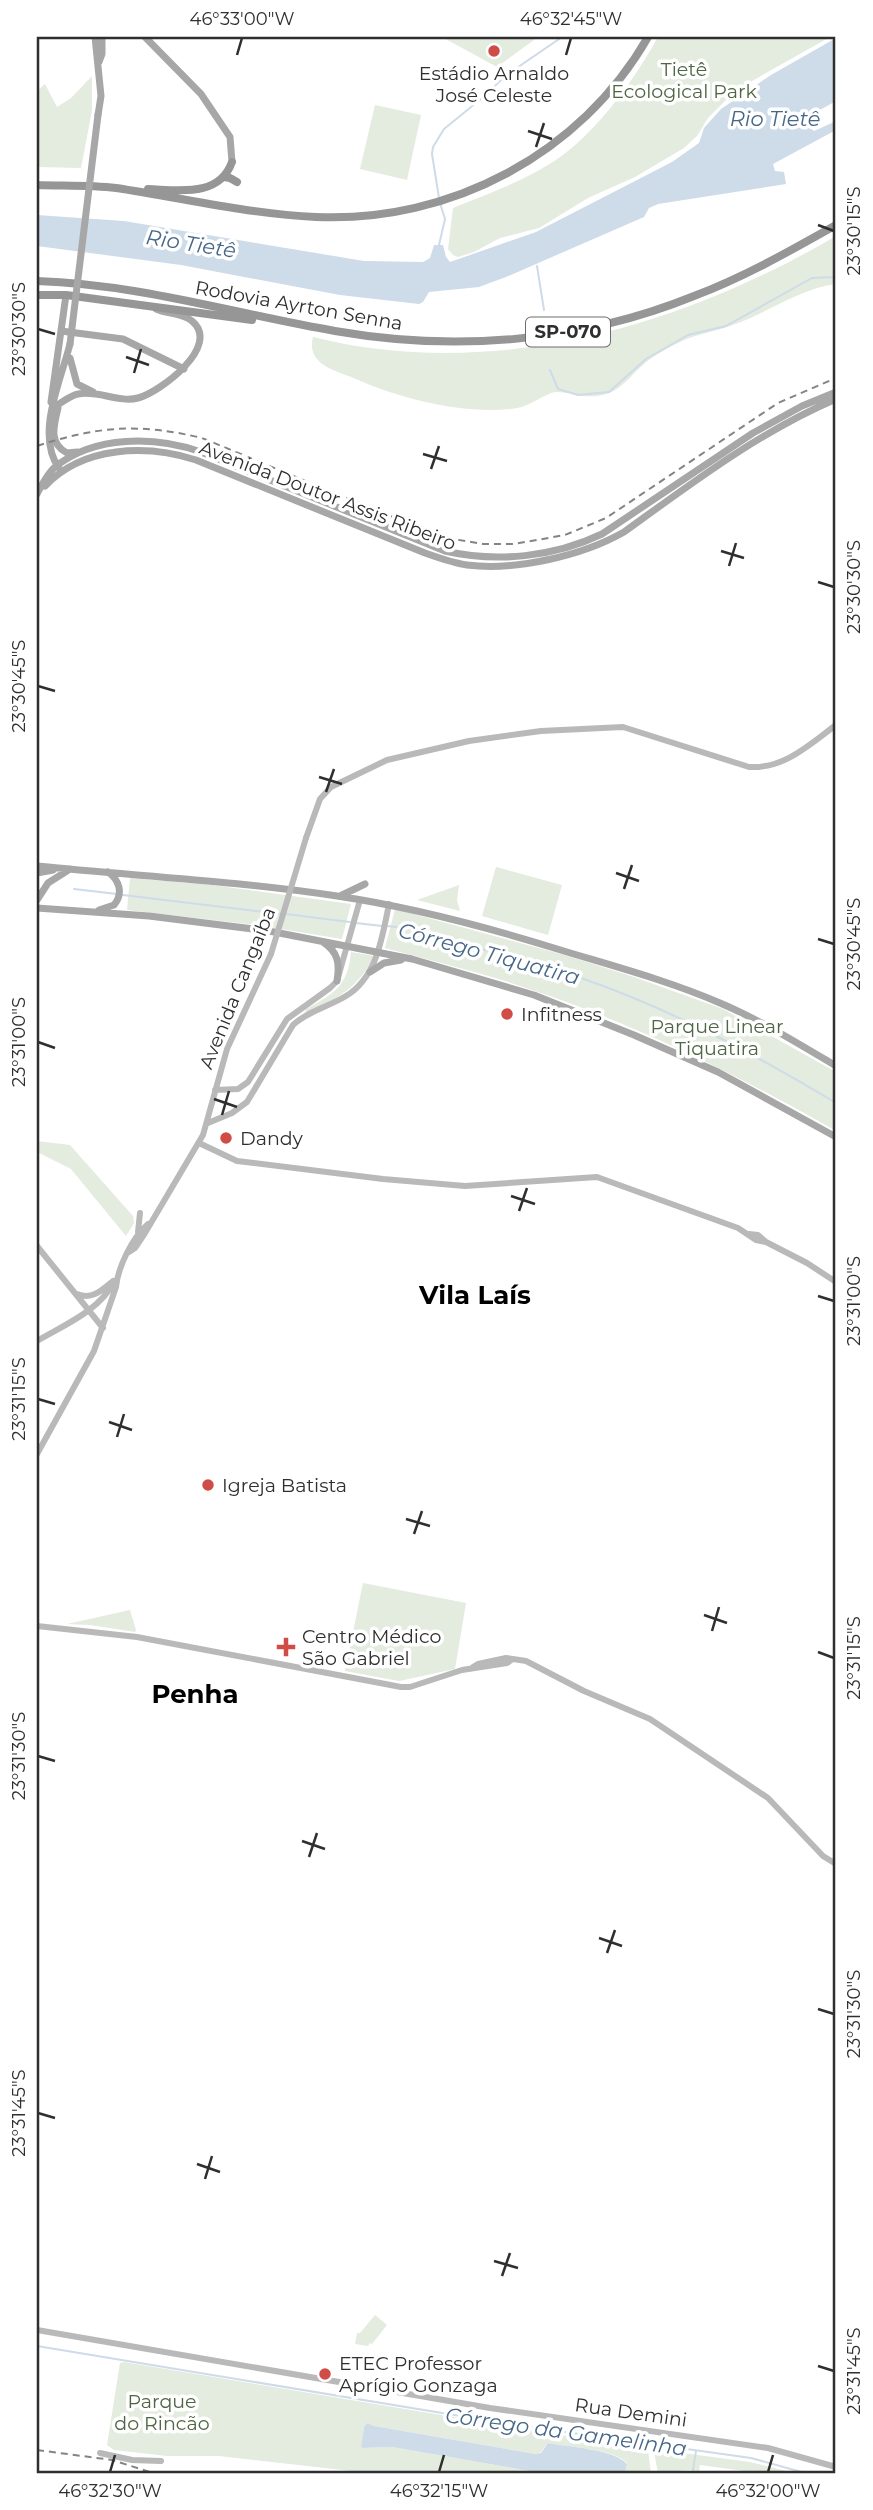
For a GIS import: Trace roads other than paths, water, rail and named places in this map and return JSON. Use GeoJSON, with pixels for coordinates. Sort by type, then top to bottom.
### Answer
{"type":"FeatureCollection","features":[{"type":"Feature","properties":{"kind":"highway"},"geometry":{"type":"LineString","coordinates":[[113,188],[269,213],[315,217],[373,216],[430,203],[506,175],[530,161],[574,128],[609,91],[634,60],[648,37]]}},
{"type":"Feature","properties":{"kind":"highway"},"geometry":{"type":"LineString","coordinates":[[37,185],[188,192],[210,186],[224,177],[232,162]]}},
{"type":"Feature","properties":{"kind":"highway"},"geometry":{"type":"LineString","coordinates":[[224,177],[237,182]]}},
{"type":"Feature","properties":{"kind":"highway","name":"Rodovia Ayrton Senna"},"geometry":{"type":"LineString","coordinates":[[37,281],[72,282],[132,290],[336,331],[397,339],[467,341],[545,336],[615,323],[694,297],[770,262],[836,225]]}},
{"type":"Feature","properties":{"kind":"highway"},"geometry":{"type":"LineString","coordinates":[[37,295],[66,295],[267,322],[280,320]]}},
{"type":"Feature","properties":{"kind":"main road"},"geometry":{"type":"LineString","coordinates":[[95,37],[101,96],[70,358],[76,384],[101,395]]}},
{"type":"Feature","properties":{"kind":"main road"},"geometry":{"type":"LineString","coordinates":[[99,63],[102,37]]}},
{"type":"Feature","properties":{"kind":"main road"},"geometry":{"type":"LineString","coordinates":[[145,37],[193,83],[230,137],[232,162]]}},
{"type":"Feature","properties":{"kind":"main road"},"geometry":{"type":"LineString","coordinates":[[59,468],[51,452],[48,437],[66,295]]}},
{"type":"Feature","properties":{"kind":"main road"},"geometry":{"type":"LineString","coordinates":[[59,404],[78,394],[132,399],[141,397],[184,369],[196,352],[199,333],[196,325],[189,318],[153,307]]}},
{"type":"Feature","properties":{"kind":"main road"},"geometry":{"type":"LineString","coordinates":[[61,331],[123,339],[184,369]]}},
{"type":"Feature","properties":{"kind":"main road"},"geometry":{"type":"LineString","coordinates":[[50,419],[70,345]]}},
{"type":"Feature","properties":{"kind":"main road"},"geometry":{"type":"LineString","coordinates":[[70,358],[53,431],[57,444],[67,453],[82,452]]}},
{"type":"Feature","properties":{"kind":"main road","name":"Avenida Doutor Assis Ribeiro"},"geometry":{"type":"LineString","coordinates":[[59,468],[82,452],[109,444],[129,441],[175,444],[201,452],[446,551],[487,558],[514,557],[559,549],[602,534],[743,440],[802,406],[836,392]]}},
{"type":"Feature","properties":{"kind":"main road","name":"Avenida Doutor Assis Ribeiro"},"geometry":{"type":"LineString","coordinates":[[59,468],[114,452],[173,453],[425,553],[463,565],[502,566],[577,552],[616,537],[742,449],[836,399]]}},
{"type":"Feature","properties":{"kind":"main road"},"geometry":{"type":"LineString","coordinates":[[173,453],[175,444]]}},
{"type":"Feature","properties":{"kind":"main road"},"geometry":{"type":"LineString","coordinates":[[38,492],[48,475],[51,452]]}},
{"type":"Feature","properties":{"kind":"main road"},"geometry":{"type":"LineString","coordinates":[[196,460],[201,452]]}},
{"type":"Feature","properties":{"kind":"main road"},"geometry":{"type":"LineString","coordinates":[[48,475],[59,468]]}},
{"type":"Feature","properties":{"kind":"main road"},"geometry":{"type":"LineString","coordinates":[[38,492],[59,468]]}},
{"type":"Feature","properties":{"kind":"main road","name":"Avenida Cangaíba"},"geometry":{"type":"LineString","coordinates":[[129,1252],[140,1241],[199,1143],[208,1123],[221,1064],[271,954],[314,810],[331,787],[387,760],[435,747],[525,732],[623,727],[749,767],[761,768],[783,762],[836,725]]}},
{"type":"Feature","properties":{"kind":"main road"},"geometry":{"type":"LineString","coordinates":[[37,866],[226,881],[339,896],[491,929],[636,973],[707,998],[738,1011],[836,1066]]}},
{"type":"Feature","properties":{"kind":"main road"},"geometry":{"type":"LineString","coordinates":[[37,873],[66,869]]}},
{"type":"Feature","properties":{"kind":"main road"},"geometry":{"type":"LineString","coordinates":[[66,869],[48,884],[37,903],[56,910],[232,926],[349,942],[412,959],[534,995],[634,1035],[718,1072],[836,1137]]}},
{"type":"Feature","properties":{"kind":"main road"},"geometry":{"type":"LineString","coordinates":[[92,912],[114,905],[117,901],[119,884],[107,871]]}},
{"type":"Feature","properties":{"kind":"main road"},"geometry":{"type":"LineString","coordinates":[[339,896],[365,884]]}},
{"type":"Feature","properties":{"kind":"main road"},"geometry":{"type":"LineString","coordinates":[[215,1090],[238,1089],[251,1077],[287,1019],[337,981],[360,900]]}},
{"type":"Feature","properties":{"kind":"main road"},"geometry":{"type":"LineString","coordinates":[[370,972],[379,950],[388,907]]}},
{"type":"Feature","properties":{"kind":"main road"},"geometry":{"type":"LineString","coordinates":[[319,940],[331,948],[338,960],[337,981]]}},
{"type":"Feature","properties":{"kind":"main road"},"geometry":{"type":"LineString","coordinates":[[208,1123],[232,1113],[247,1102],[293,1025],[302,1017],[345,997],[370,972],[388,961],[412,959]]}},
{"type":"Feature","properties":{"kind":"main road"},"geometry":{"type":"LineString","coordinates":[[238,1089],[247,1102]]}},
{"type":"Feature","properties":{"kind":"main road"},"geometry":{"type":"LineString","coordinates":[[199,1143],[237,1161],[405,1181],[465,1186],[597,1177],[720,1220],[807,1263],[836,1282]]}},
{"type":"Feature","properties":{"kind":"main road"},"geometry":{"type":"LineString","coordinates":[[138,1235],[140,1213]]}},
{"type":"Feature","properties":{"kind":"main road","name":"Avenida Cangaíba"},"geometry":{"type":"LineString","coordinates":[[37,1454],[94,1351],[117,1277],[138,1235],[149,1223]]}},
{"type":"Feature","properties":{"kind":"main road"},"geometry":{"type":"LineString","coordinates":[[38,1250],[103,1328]]}},
{"type":"Feature","properties":{"kind":"main road"},"geometry":{"type":"LineString","coordinates":[[73,1292],[80,1296],[97,1294],[117,1277]]}},
{"type":"Feature","properties":{"kind":"main road"},"geometry":{"type":"LineString","coordinates":[[37,1341],[89,1311],[104,1298],[117,1277]]}},
{"type":"Feature","properties":{"kind":"main road"},"geometry":{"type":"LineString","coordinates":[[37,1626],[145,1638],[401,1687],[410,1687],[471,1668],[511,1660],[533,1664],[584,1691],[664,1726],[768,1798],[823,1856],[836,1864]]}},
{"type":"Feature","properties":{"kind":"main road","name":"Rua Demini"},"geometry":{"type":"LineString","coordinates":[[37,2330],[490,2408],[768,2448],[836,2467]]}},
{"type":"Feature","properties":{"kind":"main road"},"geometry":{"type":"LineString","coordinates":[[100,2453],[132,2460],[161,2461]]}},
{"type":"Feature","properties":{"kind":"water","name":"Rio Tietê"},"geometry":{"type":"Polygon","coordinates":[[[836,38],[836,101],[818,111],[816,125],[812,129],[814,131],[834,122],[836,130],[773,164],[775,171],[784,172],[786,184],[658,204],[649,208],[644,217],[506,277],[479,287],[429,292],[419,304],[340,295],[181,265],[37,246],[37,215],[124,221],[364,261],[423,262],[430,258],[434,245],[443,245],[450,262],[536,232],[672,162],[699,143],[704,128],[721,109],[771,75],[836,38]]]}},
{"type":"Feature","properties":{"kind":"water"},"geometry":{"type":"Polygon","coordinates":[[[367,2423],[536,2454],[541,2453],[548,2443],[578,2447],[612,2455],[627,2464],[625,2473],[541,2473],[392,2447],[362,2448],[364,2427],[367,2423]]]}},
{"type":"Feature","properties":{"kind":"waterway"},"geometry":{"type":"LineString","coordinates":[[439,198],[432,154],[433,147],[444,129],[505,76],[562,37]]}},
{"type":"Feature","properties":{"kind":"waterway"},"geometry":{"type":"LineString","coordinates":[[439,245],[445,219],[440,203]]}},
{"type":"Feature","properties":{"kind":"waterway"},"geometry":{"type":"LineString","coordinates":[[537,266],[544,310]]}},
{"type":"Feature","properties":{"kind":"waterway"},"geometry":{"type":"LineString","coordinates":[[550,370],[558,389],[578,395],[609,392],[646,359],[688,335],[726,326],[812,278],[836,277]]}},
{"type":"Feature","properties":{"kind":"waterway","name":"Córrego Tiquatira"},"geometry":{"type":"LineString","coordinates":[[74,889],[117,894]]}},
{"type":"Feature","properties":{"kind":"waterway","name":"Córrego Tiquatira"},"geometry":{"type":"LineString","coordinates":[[123,895],[281,914]]}},
{"type":"Feature","properties":{"kind":"waterway","name":"Córrego Tiquatira"},"geometry":{"type":"LineString","coordinates":[[286,914],[350,922]]}},
{"type":"Feature","properties":{"kind":"waterway","name":"Córrego Tiquatira"},"geometry":{"type":"LineString","coordinates":[[356,923],[382,926]]}},
{"type":"Feature","properties":{"kind":"waterway","name":"Córrego Tiquatira"},"geometry":{"type":"LineString","coordinates":[[387,926],[405,928],[516,958],[614,990],[712,1034],[836,1103]]}},
{"type":"Feature","properties":{"kind":"waterway","name":"Córrego da Gamelinha"},"geometry":{"type":"LineString","coordinates":[[37,2346],[515,2425],[751,2458],[805,2473]]}},
{"type":"Feature","properties":{"kind":"waterway"},"geometry":{"type":"LineString","coordinates":[[693,2470],[696,2451]]}},
{"type":"Feature","properties":{"kind":"railway"},"geometry":{"type":"LineString","coordinates":[[37,446],[80,434],[119,429],[179,433],[202,438],[441,537],[483,544],[514,544],[565,535],[606,518],[778,403],[836,378]]}},
{"type":"Feature","properties":{"kind":"railway"},"geometry":{"type":"LineString","coordinates":[[37,2450],[112,2460],[153,2473]]}},
{"type":"Feature","properties":{"kind":"place","name":"Estádio Arnaldo José Celeste"},"geometry":{"type":"Point","coordinates":[494,51]}},
{"type":"Feature","properties":{"kind":"place","name":"Infitness"},"geometry":{"type":"Point","coordinates":[507,1014]}},
{"type":"Feature","properties":{"kind":"place","name":"Dandy"},"geometry":{"type":"Point","coordinates":[226,1138]}},
{"type":"Feature","properties":{"kind":"place","name":"Igreja Batista"},"geometry":{"type":"Point","coordinates":[208,1485]}},
{"type":"Feature","properties":{"kind":"place","name":"Centro Médico São Gabriel"},"geometry":{"type":"Point","coordinates":[286,1647]}},
{"type":"Feature","properties":{"kind":"place","name":"ETEC Professor Aprígio Gonzaga"},"geometry":{"type":"Point","coordinates":[325,2374]}},
{"type":"Feature","properties":{"kind":"district","name":"Vila Laís"},"geometry":{"type":"Point","coordinates":[475,1295]}},
{"type":"Feature","properties":{"kind":"district","name":"Penha"},"geometry":{"type":"Point","coordinates":[195,1694]}},
{"type":"Feature","properties":{"kind":"park label","name":"Tietê Ecological Park"},"geometry":{"type":"Point","coordinates":[684,80]}},
{"type":"Feature","properties":{"kind":"park label","name":"Parque Linear Tiquatira"},"geometry":{"type":"Point","coordinates":[717,1037]}},
{"type":"Feature","properties":{"kind":"park label","name":"Parque do Rincão"},"geometry":{"type":"Point","coordinates":[162,2412]}}]}
